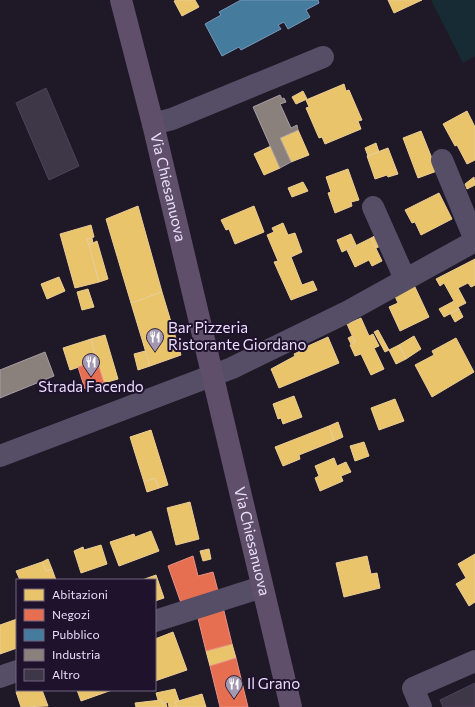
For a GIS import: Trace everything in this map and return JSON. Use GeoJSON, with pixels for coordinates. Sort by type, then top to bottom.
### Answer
{"type":"FeatureCollection","features":[{"type":"Feature","properties":{"kind":"main road","name":"Via Chiesanuova"},"geometry":{"type":"LineString","coordinates":[[121,0],[153,124],[291,707]]}},
{"type":"Feature","properties":{"kind":"street"},"geometry":{"type":"LineString","coordinates":[[153,124],[172,119],[323,57]]}},
{"type":"Feature","properties":{"kind":"street"},"geometry":{"type":"LineString","coordinates":[[0,456],[212,376],[345,312],[475,240],[442,160]]}},
{"type":"Feature","properties":{"kind":"street"},"geometry":{"type":"LineString","coordinates":[[373,207],[405,279]]}},
{"type":"Feature","properties":{"kind":"street"},"geometry":{"type":"LineString","coordinates":[[156,621],[262,587]]}},
{"type":"Feature","properties":{"kind":"street"},"geometry":{"type":"LineString","coordinates":[[421,707],[413,688],[475,661]]}},
{"type":"Feature","properties":{"kind":"street"},"geometry":{"type":"LineString","coordinates":[[0,677],[16,671]]}},
{"type":"Feature","properties":{"kind":"shaded area"},"geometry":{"type":"Polygon","coordinates":[[[431,0],[475,0],[475,56],[463,63],[431,0]]]}},
{"type":"Feature","properties":{"kind":"building: Abitazioni"},"geometry":{"type":"Polygon","coordinates":[[[195,0],[199,7],[182,16],[174,1],[195,0]]]}},
{"type":"Feature","properties":{"kind":"building: Abitazioni"},"geometry":{"type":"Polygon","coordinates":[[[388,0],[422,0],[394,13],[388,0]]]}},
{"type":"Feature","properties":{"kind":"building: Abitazioni"},"geometry":{"type":"Polygon","coordinates":[[[344,84],[346,91],[349,90],[362,120],[358,121],[361,129],[325,144],[322,137],[319,138],[306,108],[309,107],[306,100],[344,84]]]}},
{"type":"Feature","properties":{"kind":"building: Abitazioni"},"geometry":{"type":"Polygon","coordinates":[[[303,91],[307,99],[296,104],[292,97],[303,91]]]}},
{"type":"Feature","properties":{"kind":"building: Abitazioni"},"geometry":{"type":"Polygon","coordinates":[[[467,111],[475,127],[475,160],[467,164],[457,145],[455,146],[443,124],[467,111]]]}},
{"type":"Feature","properties":{"kind":"building: Abitazioni"},"geometry":{"type":"Polygon","coordinates":[[[298,130],[309,155],[291,162],[280,138],[298,130]]]}},
{"type":"Feature","properties":{"kind":"building: Abitazioni"},"geometry":{"type":"Polygon","coordinates":[[[421,131],[437,171],[418,178],[403,138],[421,131]]]}},
{"type":"Feature","properties":{"kind":"building: Abitazioni"},"geometry":{"type":"Polygon","coordinates":[[[376,143],[379,152],[368,156],[365,148],[376,143]]]}},
{"type":"Feature","properties":{"kind":"building: Abitazioni"},"geometry":{"type":"Polygon","coordinates":[[[271,146],[280,168],[264,175],[254,154],[271,146]]]}},
{"type":"Feature","properties":{"kind":"building: Abitazioni"},"geometry":{"type":"Polygon","coordinates":[[[388,148],[398,174],[388,177],[387,175],[375,179],[367,156],[388,148]]]}},
{"type":"Feature","properties":{"kind":"building: Abitazioni"},"geometry":{"type":"Polygon","coordinates":[[[348,169],[359,200],[351,202],[352,206],[335,213],[328,193],[331,192],[326,177],[348,169]]]}},
{"type":"Feature","properties":{"kind":"building: Abitazioni"},"geometry":{"type":"Polygon","coordinates":[[[474,177],[475,185],[467,189],[465,184],[474,177]]]}},
{"type":"Feature","properties":{"kind":"building: Abitazioni"},"geometry":{"type":"Polygon","coordinates":[[[303,182],[308,191],[292,197],[288,188],[303,182]]]}},
{"type":"Feature","properties":{"kind":"building: Abitazioni"},"geometry":{"type":"Polygon","coordinates":[[[439,193],[452,219],[421,235],[415,222],[412,223],[405,210],[439,193]]]}},
{"type":"Feature","properties":{"kind":"building: Abitazioni"},"geometry":{"type":"Polygon","coordinates":[[[138,206],[162,292],[131,303],[106,219],[138,206]]]}},
{"type":"Feature","properties":{"kind":"building: Abitazioni"},"geometry":{"type":"Polygon","coordinates":[[[254,206],[264,232],[235,244],[229,229],[226,230],[221,220],[254,206]]]}},
{"type":"Feature","properties":{"kind":"building: Abitazioni"},"geometry":{"type":"Polygon","coordinates":[[[283,223],[288,235],[295,233],[302,252],[291,257],[302,285],[313,281],[317,290],[291,300],[274,262],[278,261],[267,235],[274,232],[272,228],[283,223]]]}},
{"type":"Feature","properties":{"kind":"building: Abitazioni"},"geometry":{"type":"Polygon","coordinates":[[[91,225],[94,237],[87,239],[99,282],[75,288],[60,234],[91,225]]]}},
{"type":"Feature","properties":{"kind":"building: Abitazioni"},"geometry":{"type":"Polygon","coordinates":[[[351,234],[356,245],[342,252],[337,240],[351,234]]]}},
{"type":"Feature","properties":{"kind":"building: Abitazioni"},"geometry":{"type":"Polygon","coordinates":[[[378,234],[383,245],[376,248],[371,238],[378,234]]]}},
{"type":"Feature","properties":{"kind":"building: Abitazioni"},"geometry":{"type":"Polygon","coordinates":[[[92,238],[93,243],[89,245],[87,239],[92,238]]]}},
{"type":"Feature","properties":{"kind":"building: Abitazioni"},"geometry":{"type":"Polygon","coordinates":[[[371,238],[382,261],[372,266],[369,260],[355,267],[347,250],[371,238]]]}},
{"type":"Feature","properties":{"kind":"building: Abitazioni"},"geometry":{"type":"Polygon","coordinates":[[[97,241],[108,279],[99,282],[89,245],[97,241]]]}},
{"type":"Feature","properties":{"kind":"building: Abitazioni"},"geometry":{"type":"Polygon","coordinates":[[[475,259],[475,285],[471,287],[468,283],[458,288],[466,303],[458,307],[459,309],[444,317],[439,309],[454,301],[444,283],[440,286],[436,279],[475,259]]]}},
{"type":"Feature","properties":{"kind":"building: Abitazioni"},"geometry":{"type":"Polygon","coordinates":[[[59,277],[65,291],[47,299],[41,284],[59,277]]]}},
{"type":"Feature","properties":{"kind":"building: Abitazioni"},"geometry":{"type":"Polygon","coordinates":[[[414,285],[429,317],[400,331],[389,307],[398,303],[394,294],[414,285]]]}},
{"type":"Feature","properties":{"kind":"building: Abitazioni"},"geometry":{"type":"Polygon","coordinates":[[[88,289],[94,307],[82,310],[77,292],[88,289]]]}},
{"type":"Feature","properties":{"kind":"building: Abitazioni"},"geometry":{"type":"Polygon","coordinates":[[[162,292],[181,355],[150,366],[131,303],[162,292]]]}},
{"type":"Feature","properties":{"kind":"building: Abitazioni"},"geometry":{"type":"Polygon","coordinates":[[[459,309],[463,317],[455,322],[450,313],[459,309]]]}},
{"type":"Feature","properties":{"kind":"building: Abitazioni"},"geometry":{"type":"Polygon","coordinates":[[[361,318],[369,336],[373,334],[379,346],[374,348],[384,369],[371,375],[361,354],[355,356],[350,345],[355,342],[347,324],[361,318]]]}},
{"type":"Feature","properties":{"kind":"building: Abitazioni"},"geometry":{"type":"Polygon","coordinates":[[[378,330],[389,350],[385,352],[374,332],[378,330]]]}},
{"type":"Feature","properties":{"kind":"building: Abitazioni"},"geometry":{"type":"Polygon","coordinates":[[[105,335],[118,379],[104,383],[91,339],[105,335]]]}},
{"type":"Feature","properties":{"kind":"building: Abitazioni"},"geometry":{"type":"Polygon","coordinates":[[[352,336],[355,342],[351,344],[348,338],[352,336]]]}},
{"type":"Feature","properties":{"kind":"building: Abitazioni"},"geometry":{"type":"Polygon","coordinates":[[[414,336],[421,349],[406,359],[399,345],[414,336]]]}},
{"type":"Feature","properties":{"kind":"building: Abitazioni"},"geometry":{"type":"Polygon","coordinates":[[[328,337],[339,363],[279,388],[271,369],[295,356],[294,354],[309,347],[308,346],[328,337]]]}},
{"type":"Feature","properties":{"kind":"building: Abitazioni"},"geometry":{"type":"Polygon","coordinates":[[[456,338],[474,372],[432,397],[415,365],[434,355],[432,351],[456,338]]]}},
{"type":"Feature","properties":{"kind":"building: Abitazioni"},"geometry":{"type":"Polygon","coordinates":[[[91,339],[97,361],[70,370],[63,348],[91,339]]]}},
{"type":"Feature","properties":{"kind":"building: Abitazioni"},"geometry":{"type":"Polygon","coordinates":[[[399,345],[406,359],[396,364],[389,350],[399,345]]]}},
{"type":"Feature","properties":{"kind":"building: Abitazioni"},"geometry":{"type":"Polygon","coordinates":[[[145,351],[150,366],[138,370],[134,354],[145,351]]]}},
{"type":"Feature","properties":{"kind":"building: Abitazioni"},"geometry":{"type":"Polygon","coordinates":[[[294,396],[302,417],[283,424],[281,418],[278,419],[273,404],[294,396]]]}},
{"type":"Feature","properties":{"kind":"building: Abitazioni"},"geometry":{"type":"Polygon","coordinates":[[[395,399],[404,421],[379,430],[371,408],[395,399]]]}},
{"type":"Feature","properties":{"kind":"building: Abitazioni"},"geometry":{"type":"Polygon","coordinates":[[[338,422],[343,437],[334,441],[329,426],[338,422]]]}},
{"type":"Feature","properties":{"kind":"building: Abitazioni"},"geometry":{"type":"Polygon","coordinates":[[[329,426],[334,441],[299,455],[300,459],[283,466],[275,447],[329,426]]]}},
{"type":"Feature","properties":{"kind":"building: Abitazioni"},"geometry":{"type":"Polygon","coordinates":[[[151,430],[168,485],[159,488],[155,478],[144,482],[130,437],[151,430]]]}},
{"type":"Feature","properties":{"kind":"building: Abitazioni"},"geometry":{"type":"Polygon","coordinates":[[[364,442],[369,456],[355,461],[350,446],[364,442]]]}},
{"type":"Feature","properties":{"kind":"building: Abitazioni"},"geometry":{"type":"Polygon","coordinates":[[[334,458],[337,466],[346,462],[351,472],[341,476],[343,481],[320,491],[315,478],[319,476],[315,466],[334,458]]]}},
{"type":"Feature","properties":{"kind":"building: Abitazioni"},"geometry":{"type":"Polygon","coordinates":[[[155,478],[159,488],[147,492],[144,482],[155,478]]]}},
{"type":"Feature","properties":{"kind":"building: Abitazioni"},"geometry":{"type":"Polygon","coordinates":[[[190,502],[199,539],[176,545],[167,508],[190,502]]]}},
{"type":"Feature","properties":{"kind":"building: Abitazioni"},"geometry":{"type":"Polygon","coordinates":[[[151,531],[159,551],[119,566],[110,542],[134,534],[135,537],[151,531]]]}},
{"type":"Feature","properties":{"kind":"building: Abitazioni"},"geometry":{"type":"Polygon","coordinates":[[[101,545],[107,564],[81,573],[74,551],[83,547],[84,550],[101,545]]]}},
{"type":"Feature","properties":{"kind":"building: Abitazioni"},"geometry":{"type":"Polygon","coordinates":[[[209,549],[211,559],[203,561],[200,551],[209,549]]]}},
{"type":"Feature","properties":{"kind":"building: Abitazioni"},"geometry":{"type":"Polygon","coordinates":[[[475,554],[475,602],[469,606],[456,584],[466,578],[458,564],[475,554]]]}},
{"type":"Feature","properties":{"kind":"building: Abitazioni"},"geometry":{"type":"Polygon","coordinates":[[[367,556],[371,574],[377,573],[380,588],[344,597],[336,563],[367,556]]]}},
{"type":"Feature","properties":{"kind":"building: Abitazioni"},"geometry":{"type":"Polygon","coordinates":[[[48,559],[52,569],[46,571],[42,562],[48,559]]]}},
{"type":"Feature","properties":{"kind":"building: Abitazioni"},"geometry":{"type":"Polygon","coordinates":[[[42,562],[46,571],[52,569],[56,579],[20,579],[16,571],[42,562]]]}},
{"type":"Feature","properties":{"kind":"building: Abitazioni"},"geometry":{"type":"Polygon","coordinates":[[[156,575],[164,598],[156,601],[156,579],[145,579],[156,575]]]}},
{"type":"Feature","properties":{"kind":"building: Abitazioni"},"geometry":{"type":"Polygon","coordinates":[[[16,619],[16,648],[0,654],[0,625],[16,619]]]}},
{"type":"Feature","properties":{"kind":"building: Abitazioni"},"geometry":{"type":"Polygon","coordinates":[[[173,632],[187,670],[156,681],[156,639],[173,632]]]}},
{"type":"Feature","properties":{"kind":"building: Abitazioni"},"geometry":{"type":"Polygon","coordinates":[[[232,644],[236,658],[210,666],[206,651],[232,644]]]}},
{"type":"Feature","properties":{"kind":"building: Abitazioni"},"geometry":{"type":"Polygon","coordinates":[[[175,689],[179,701],[175,702],[177,707],[169,707],[168,702],[162,704],[161,700],[158,700],[156,693],[175,689]]]}},
{"type":"Feature","properties":{"kind":"building: Abitazioni"},"geometry":{"type":"Polygon","coordinates":[[[42,691],[48,706],[21,707],[16,692],[42,691]]]}},
{"type":"Feature","properties":{"kind":"building: Abitazioni"},"geometry":{"type":"Polygon","coordinates":[[[77,691],[109,691],[81,701],[77,691]]]}},
{"type":"Feature","properties":{"kind":"building: Abitazioni"},"geometry":{"type":"Polygon","coordinates":[[[202,694],[206,707],[177,707],[175,702],[202,694]]]}},
{"type":"Feature","properties":{"kind":"building: Abitazioni"},"geometry":{"type":"Polygon","coordinates":[[[161,700],[162,704],[166,703],[167,707],[136,707],[135,703],[161,700]]]}},
{"type":"Feature","properties":{"kind":"building: Negozi"},"geometry":{"type":"Polygon","coordinates":[[[97,361],[104,383],[85,389],[78,367],[97,361]]]}},
{"type":"Feature","properties":{"kind":"building: Negozi"},"geometry":{"type":"Polygon","coordinates":[[[193,556],[198,576],[213,572],[218,591],[181,603],[168,566],[193,556]]]}},
{"type":"Feature","properties":{"kind":"building: Negozi"},"geometry":{"type":"Polygon","coordinates":[[[223,607],[232,644],[206,651],[197,614],[223,607]]]}},
{"type":"Feature","properties":{"kind":"building: Negozi"},"geometry":{"type":"Polygon","coordinates":[[[236,658],[248,707],[220,707],[210,666],[236,658]]]}},
{"type":"Feature","properties":{"kind":"building: Pubblico"},"geometry":{"type":"Polygon","coordinates":[[[241,0],[318,0],[319,3],[306,10],[310,17],[288,29],[284,22],[278,25],[281,29],[241,50],[239,47],[222,56],[205,24],[221,15],[219,12],[241,0]]]}},
{"type":"Feature","properties":{"kind":"building: Industria"},"geometry":{"type":"Polygon","coordinates":[[[280,95],[286,102],[280,104],[291,128],[297,125],[298,130],[280,138],[291,162],[280,168],[253,107],[280,95]]]}},
{"type":"Feature","properties":{"kind":"building: Industria"},"geometry":{"type":"Polygon","coordinates":[[[45,352],[54,376],[0,398],[0,370],[45,352]]]}},
{"type":"Feature","properties":{"kind":"building: Altro"},"geometry":{"type":"Polygon","coordinates":[[[46,88],[79,166],[49,180],[16,103],[46,88]]]}},
{"type":"Feature","properties":{"kind":"building: Altro"},"geometry":{"type":"Polygon","coordinates":[[[475,683],[475,707],[443,707],[440,700],[475,683]]]}},
{"type":"Feature","properties":{"kind":"place","name":"Bar Pizzeria Ristorante Giordano"},"geometry":{"type":"Point","coordinates":[155,352]}},
{"type":"Feature","properties":{"kind":"place","name":"Strada Facendo"},"geometry":{"type":"Point","coordinates":[91,377]}},
{"type":"Feature","properties":{"kind":"place","name":"Il Grano"},"geometry":{"type":"Point","coordinates":[234,699]}}]}
